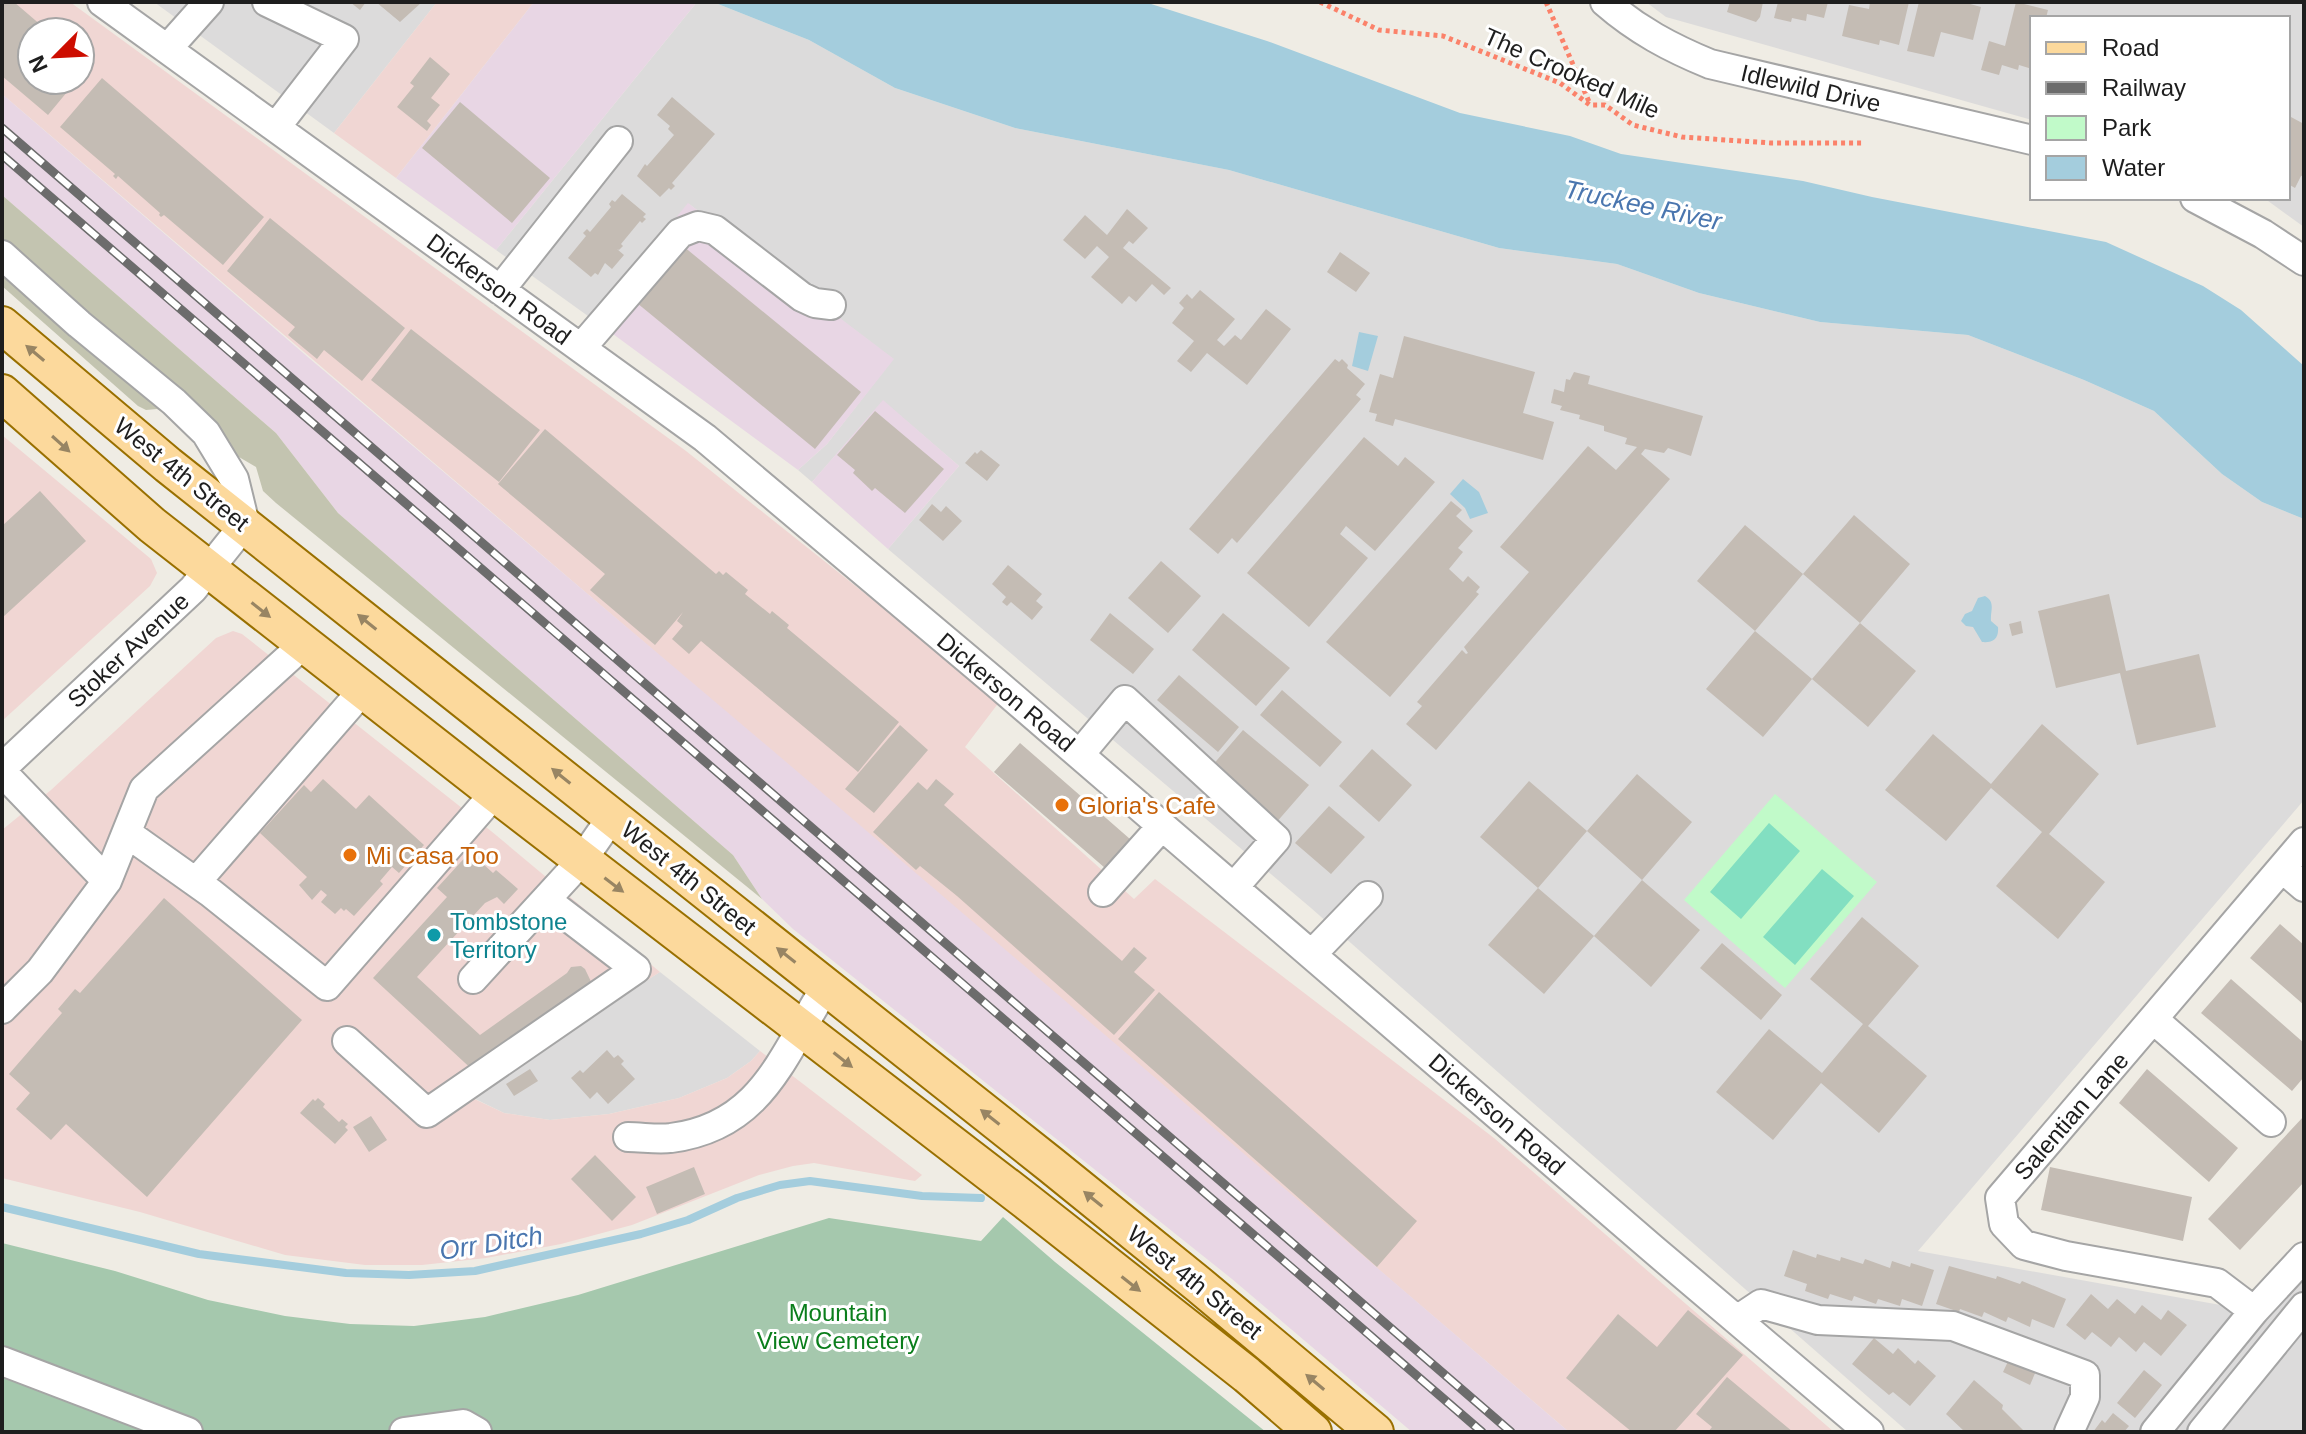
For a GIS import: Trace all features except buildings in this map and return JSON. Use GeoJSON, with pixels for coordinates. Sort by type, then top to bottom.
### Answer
{"type":"FeatureCollection","features":[{"type":"Feature","properties":{"kind":"main road","name":"West 4th Street"},"geometry":{"type":"LineString","coordinates":[[2,325],[168,465],[1198,1284],[1375,1432]]}},
{"type":"Feature","properties":{"kind":"main road","name":"West 4th Street"},"geometry":{"type":"LineString","coordinates":[[2,393],[152,525],[1247,1375],[1313,1432]]}},
{"type":"Feature","properties":{"kind":"street","name":"Dickerson Road"},"geometry":{"type":"LineString","coordinates":[[102,2],[705,438],[1080,754],[1869,1432]]}},
{"type":"Feature","properties":{"kind":"street"},"geometry":{"type":"LineString","coordinates":[[167,49],[209,2]]}},
{"type":"Feature","properties":{"kind":"street"},"geometry":{"type":"LineString","coordinates":[[267,2],[344,39],[276,127]]}},
{"type":"Feature","properties":{"kind":"street","name":"Idlewild Drive"},"geometry":{"type":"LineString","coordinates":[[1605,2],[1636,27],[1671,48],[1710,64],[2030,140]]}},
{"type":"Feature","properties":{"kind":"street"},"geometry":{"type":"LineString","coordinates":[[500,290],[618,141]]}},
{"type":"Feature","properties":{"kind":"street"},"geometry":{"type":"LineString","coordinates":[[2199,200],[2263,234],[2304,261]]}},
{"type":"Feature","properties":{"kind":"street"},"geometry":{"type":"LineString","coordinates":[[581,348],[680,233],[698,226],[715,230],[802,297],[831,305]]}},
{"type":"Feature","properties":{"kind":"street"},"geometry":{"type":"LineString","coordinates":[[2,255],[206,433],[234,479],[245,524]]}},
{"type":"Feature","properties":{"kind":"street","name":"Stoker Avenue"},"geometry":{"type":"LineString","coordinates":[[2,770],[193,589],[245,524]]}},
{"type":"Feature","properties":{"kind":"street"},"geometry":{"type":"LineString","coordinates":[[2,1009],[40,971],[107,881],[144,789],[304,644]]}},
{"type":"Feature","properties":{"kind":"street"},"geometry":{"type":"LineString","coordinates":[[196,882],[363,690]]}},
{"type":"Feature","properties":{"kind":"street"},"geometry":{"type":"LineString","coordinates":[[1080,754],[1125,700],[1276,839],[1234,887]]}},
{"type":"Feature","properties":{"kind":"street"},"geometry":{"type":"LineString","coordinates":[[2,770],[107,881]]}},
{"type":"Feature","properties":{"kind":"street"},"geometry":{"type":"LineString","coordinates":[[128,834],[196,882],[327,986],[495,793]]}},
{"type":"Feature","properties":{"kind":"street"},"geometry":{"type":"LineString","coordinates":[[473,979],[582,860],[612,817]]}},
{"type":"Feature","properties":{"kind":"street"},"geometry":{"type":"LineString","coordinates":[[1103,892],[1162,826]]}},
{"type":"Feature","properties":{"kind":"street","name":"Salentian Lane"},"geometry":{"type":"LineString","coordinates":[[2254,1311],[2217,1283],[2066,1256],[2024,1245],[2004,1224],[2000,1198],[2304,842]]}},
{"type":"Feature","properties":{"kind":"street"},"geometry":{"type":"LineString","coordinates":[[2282,868],[2304,887]]}},
{"type":"Feature","properties":{"kind":"street"},"geometry":{"type":"LineString","coordinates":[[1312,954],[1368,896]]}},
{"type":"Feature","properties":{"kind":"street"},"geometry":{"type":"LineString","coordinates":[[347,1041],[427,1113],[636,969],[546,900]]}},
{"type":"Feature","properties":{"kind":"street"},"geometry":{"type":"LineString","coordinates":[[628,1137],[669,1138],[725,1123],[772,1078],[826,987]]}},
{"type":"Feature","properties":{"kind":"street"},"geometry":{"type":"LineString","coordinates":[[2153,1019],[2271,1122]]}},
{"type":"Feature","properties":{"kind":"street"},"geometry":{"type":"LineString","coordinates":[[2155,1432],[2254,1311],[2304,1257]]}},
{"type":"Feature","properties":{"kind":"street"},"geometry":{"type":"LineString","coordinates":[[1737,1320],[1761,1304],[1818,1320],[1953,1326],[2085,1375],[2085,1397],[2069,1432]]}},
{"type":"Feature","properties":{"kind":"street"},"geometry":{"type":"LineString","coordinates":[[2202,1432],[2304,1307]]}},
{"type":"Feature","properties":{"kind":"street"},"geometry":{"type":"LineString","coordinates":[[2,1361],[188,1432]]}},
{"type":"Feature","properties":{"kind":"street"},"geometry":{"type":"LineString","coordinates":[[404,1432],[463,1424],[477,1432]]}},
{"type":"Feature","properties":{"kind":"path","name":"The Crooked Mile"},"geometry":{"type":"LineString","coordinates":[[1320,2],[1379,30],[1443,36],[1560,83],[1590,105],[1605,105],[1633,125],[1682,137],[1771,143],[1864,143]]}},
{"type":"Feature","properties":{"kind":"path"},"geometry":{"type":"LineString","coordinates":[[1546,2],[1590,105]]}},
{"type":"Feature","properties":{"kind":"shaded area"},"geometry":{"type":"Polygon","coordinates":[[[2,2],[70,2],[89,16],[16,16],[16,96],[96,96],[96,21],[686,451],[1000,701],[965,747],[1134,899],[1155,879],[1494,1138],[1834,1432],[1569,1432],[2,94],[2,2]]]}},
{"type":"Feature","properties":{"kind":"shaded area"},"geometry":{"type":"Polygon","coordinates":[[[154,2],[437,2],[334,133],[154,2]]]}},
{"type":"Feature","properties":{"kind":"shaded area"},"geometry":{"type":"Polygon","coordinates":[[[437,2],[534,2],[396,178],[334,133],[437,2]]]}},
{"type":"Feature","properties":{"kind":"shaded area"},"geometry":{"type":"Polygon","coordinates":[[[534,2],[697,2],[496,250],[396,178],[534,2]]]}},
{"type":"Feature","properties":{"kind":"shaded area"},"geometry":{"type":"Polygon","coordinates":[[[697,2],[713,2],[809,40],[895,88],[1015,128],[1229,170],[1499,248],[1617,264],[1699,293],[1820,322],[1968,335],[2154,411],[2222,474],[2262,502],[2304,519],[2304,800],[1918,1251],[2254,1311],[2304,1275],[2304,1432],[1908,1432],[1311,908],[888,549],[959,466],[883,401],[812,482],[798,470],[827,444],[893,359],[689,204],[613,334],[496,250],[697,2]]]}},
{"type":"Feature","properties":{"kind":"shaded area"},"geometry":{"type":"Polygon","coordinates":[[[1646,2],[2304,2],[2304,227],[2267,200],[2290,200],[2290,16],[2030,16],[2030,119],[1666,17],[1646,2]]]}},
{"type":"Feature","properties":{"kind":"shaded area"},"geometry":{"type":"Polygon","coordinates":[[[2,94],[1569,1432],[1412,1432],[1232,1279],[793,929],[762,899],[733,855],[338,513],[276,433],[2,195],[2,94]]]}},
{"type":"Feature","properties":{"kind":"shaded area"},"geometry":{"type":"Polygon","coordinates":[[[2,195],[276,433],[338,513],[733,855],[762,899],[276,503],[263,491],[256,467],[157,409],[146,410],[138,406],[2,286],[2,195]]]}},
{"type":"Feature","properties":{"kind":"shaded area"},"geometry":{"type":"Polygon","coordinates":[[[688,203],[894,359],[827,444],[798,470],[613,334],[629,275],[688,203]]]}},
{"type":"Feature","properties":{"kind":"shaded area"},"geometry":{"type":"Polygon","coordinates":[[[883,400],[959,466],[888,549],[812,482],[883,400]]]}},
{"type":"Feature","properties":{"kind":"shaded area"},"geometry":{"type":"Polygon","coordinates":[[[2,435],[151,559],[157,573],[150,586],[2,721],[2,435]]]}},
{"type":"Feature","properties":{"kind":"shaded area"},"geometry":{"type":"Polygon","coordinates":[[[233,631],[242,634],[491,831],[660,972],[466,1095],[504,1113],[550,1120],[609,1114],[679,1098],[727,1078],[760,1051],[922,1175],[915,1181],[814,1163],[793,1166],[759,1175],[632,1225],[561,1244],[486,1258],[422,1265],[365,1265],[285,1255],[140,1212],[2,1178],[2,830],[51,790],[216,638],[233,631]]]}},
{"type":"Feature","properties":{"kind":"shaded area"},"geometry":{"type":"Polygon","coordinates":[[[660,972],[760,1051],[727,1078],[679,1098],[609,1114],[550,1120],[504,1113],[465,1094],[660,972]]]}},
{"type":"Feature","properties":{"kind":"green space"},"geometry":{"type":"Polygon","coordinates":[[[1775,794],[1877,882],[1785,988],[1684,900],[1775,794]]]}},
{"type":"Feature","properties":{"kind":"green space"},"geometry":{"type":"Polygon","coordinates":[[[1769,823],[1800,851],[1741,919],[1710,892],[1769,823]]]}},
{"type":"Feature","properties":{"kind":"green space"},"geometry":{"type":"Polygon","coordinates":[[[1822,869],[1854,896],[1795,965],[1763,937],[1822,869]]]}},
{"type":"Feature","properties":{"kind":"green space","name":"Mountain View Cemetery"},"geometry":{"type":"Polygon","coordinates":[[[1003,1217],[1266,1432],[2,1432],[2,1243],[115,1271],[208,1300],[285,1316],[350,1324],[414,1326],[485,1317],[578,1295],[829,1218],[981,1241],[1003,1217]]]}},
{"type":"Feature","properties":{"kind":"water","name":"Truckee River"},"geometry":{"type":"Polygon","coordinates":[[[713,2],[1148,3],[1267,41],[1460,113],[1570,136],[1621,154],[1803,181],[2106,242],[2203,286],[2241,310],[2304,366],[2304,519],[2262,502],[2222,474],[2154,411],[1968,335],[1820,322],[1699,293],[1617,264],[1499,248],[1229,170],[1015,128],[895,88],[809,40],[713,2]]]}},
{"type":"Feature","properties":{"kind":"water"},"geometry":{"type":"Polygon","coordinates":[[[1359,332],[1378,336],[1368,371],[1352,366],[1359,332]]]}},
{"type":"Feature","properties":{"kind":"water"},"geometry":{"type":"Polygon","coordinates":[[[1463,479],[1479,492],[1488,513],[1470,519],[1465,508],[1450,494],[1463,479]]]}},
{"type":"Feature","properties":{"kind":"water"},"geometry":{"type":"Polygon","coordinates":[[[1985,596],[1991,604],[1991,621],[1998,631],[1992,641],[1982,642],[1973,627],[1961,621],[1965,614],[1972,611],[1978,598],[1985,596]]]}},
{"type":"Feature","properties":{"kind":"waterway","name":"Orr Ditch"},"geometry":{"type":"LineString","coordinates":[[2,1207],[199,1254],[346,1273],[409,1275],[475,1271],[641,1234],[688,1220],[737,1198],[780,1185],[810,1181],[922,1196],[981,1198]]}},
{"type":"Feature","properties":{"kind":"railway"},"geometry":{"type":"LineString","coordinates":[[2,128],[1511,1432]]}},
{"type":"Feature","properties":{"kind":"railway"},"geometry":{"type":"LineString","coordinates":[[2,155],[1482,1432]]}},
{"type":"Feature","properties":{"kind":"place","name":"Gloria's Cafe"},"geometry":{"type":"Point","coordinates":[1062,805]}},
{"type":"Feature","properties":{"kind":"place","name":"Mi Casa Too"},"geometry":{"type":"Point","coordinates":[350,855]}},
{"type":"Feature","properties":{"kind":"place","name":"Tombstone Territory"},"geometry":{"type":"Point","coordinates":[434,935]}}]}
